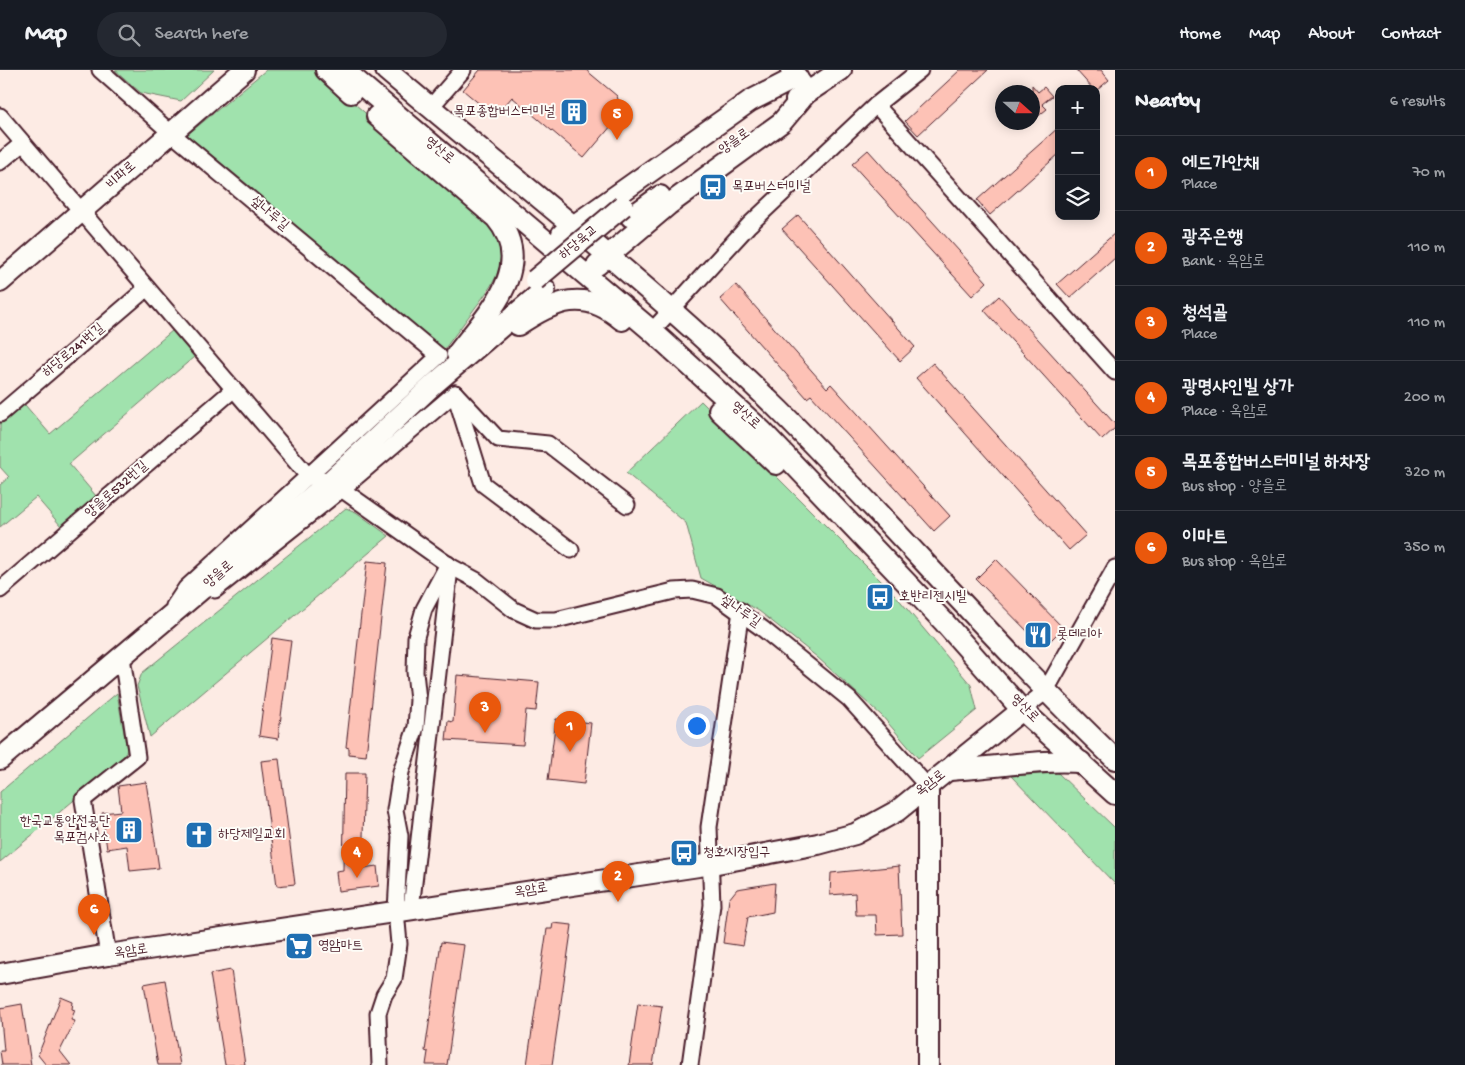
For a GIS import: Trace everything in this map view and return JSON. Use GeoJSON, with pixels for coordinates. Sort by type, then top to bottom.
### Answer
{"type":"FeatureCollection","features":[{"type":"Feature","properties":{"kind":"street","name":"섶나루길"},"geometry":{"type":"LineString","coordinates":[[100,70],[171,133],[439,356],[309,477]]}},
{"type":"Feature","properties":{"kind":"street","name":"비파로"},"geometry":{"type":"LineString","coordinates":[[0,282],[244,70]]}},
{"type":"Feature","properties":{"kind":"street"},"geometry":{"type":"LineString","coordinates":[[326,70],[496,218],[502,225],[510,244],[512,264],[501,294],[433,385]]}},
{"type":"Feature","properties":{"kind":"street","name":"영산로"},"geometry":{"type":"LineString","coordinates":[[344,70],[652,331],[762,431],[944,622],[1022,710],[1115,794]]}},
{"type":"Feature","properties":{"kind":"street","name":"영산로"},"geometry":{"type":"LineString","coordinates":[[386,70],[672,310],[779,410],[1046,692],[1115,759]]}},
{"type":"Feature","properties":{"kind":"street"},"geometry":{"type":"LineString","coordinates":[[430,108],[464,70]]}},
{"type":"Feature","properties":{"kind":"street","name":"양을로"},"geometry":{"type":"LineString","coordinates":[[627,212],[801,78],[841,70]]}},
{"type":"Feature","properties":{"kind":"street"},"geometry":{"type":"LineString","coordinates":[[652,331],[749,225],[876,105],[920,70]]}},
{"type":"Feature","properties":{"kind":"street"},"geometry":{"type":"LineString","coordinates":[[549,244],[571,226],[750,101],[801,78]]}},
{"type":"Feature","properties":{"kind":"street"},"geometry":{"type":"LineString","coordinates":[[586,275],[668,205],[782,122],[801,78]]}},
{"type":"Feature","properties":{"kind":"street"},"geometry":{"type":"LineString","coordinates":[[876,105],[1115,372]]}},
{"type":"Feature","properties":{"kind":"street"},"geometry":{"type":"LineString","coordinates":[[0,116],[309,477],[336,485],[455,393]]}},
{"type":"Feature","properties":{"kind":"street"},"geometry":{"type":"LineString","coordinates":[[0,162],[23,143]]}},
{"type":"Feature","properties":{"kind":"street","name":"하당육교"},"geometry":{"type":"LineString","coordinates":[[540,284],[627,212]]}},
{"type":"Feature","properties":{"kind":"street","name":"양을로"},"geometry":{"type":"LineString","coordinates":[[2,752],[122,657],[178,609],[336,485],[433,385],[540,284]]}},
{"type":"Feature","properties":{"kind":"street","name":"하당로241번길"},"geometry":{"type":"LineString","coordinates":[[0,414],[147,288]]}},
{"type":"Feature","properties":{"kind":"street"},"geometry":{"type":"LineString","coordinates":[[433,385],[546,307],[575,300],[607,309],[624,322],[944,622]]}},
{"type":"Feature","properties":{"kind":"street","name":"양을로532번길"},"geometry":{"type":"LineString","coordinates":[[0,590],[234,389]]}},
{"type":"Feature","properties":{"kind":"street"},"geometry":{"type":"LineString","coordinates":[[455,393],[498,439],[548,444],[627,505]]}},
{"type":"Feature","properties":{"kind":"street"},"geometry":{"type":"LineString","coordinates":[[455,393],[483,484],[571,550]]}},
{"type":"Feature","properties":{"kind":"street"},"geometry":{"type":"LineString","coordinates":[[160,626],[186,588],[309,477]]}},
{"type":"Feature","properties":{"kind":"street","name":"섶나루길"},"geometry":{"type":"LineString","coordinates":[[336,485],[449,565],[476,580],[514,610],[536,620],[556,620],[674,591],[692,590],[717,596],[741,612],[849,698],[928,787]]}},
{"type":"Feature","properties":{"kind":"street"},"geometry":{"type":"LineString","coordinates":[[404,910],[400,836],[395,810],[401,772],[416,727],[416,638],[424,609],[449,565]]}},
{"type":"Feature","properties":{"kind":"street"},"geometry":{"type":"LineString","coordinates":[[380,1065],[378,1013],[396,970],[449,565]]}},
{"type":"Feature","properties":{"kind":"street"},"geometry":{"type":"LineString","coordinates":[[1022,710],[1046,692],[1115,568]]}},
{"type":"Feature","properties":{"kind":"street"},"geometry":{"type":"LineString","coordinates":[[690,1065],[712,905],[712,864],[709,827],[741,612]]}},
{"type":"Feature","properties":{"kind":"street"},"geometry":{"type":"LineString","coordinates":[[108,955],[83,800],[137,757],[122,657]]}},
{"type":"Feature","properties":{"kind":"street","name":"옥암로"},"geometry":{"type":"LineString","coordinates":[[0,974],[108,955],[712,864],[818,844],[855,834],[897,811],[1022,710]]}},
{"type":"Feature","properties":{"kind":"street"},"geometry":{"type":"LineString","coordinates":[[949,770],[994,768],[1052,760],[1081,762]]}},
{"type":"Feature","properties":{"kind":"street"},"geometry":{"type":"LineString","coordinates":[[928,787],[928,1065]]}},
{"type":"Feature","properties":{"kind":"green space"},"geometry":{"type":"Polygon","coordinates":[[[115,70],[214,70],[181,101],[141,93],[115,70]]]}},
{"type":"Feature","properties":{"kind":"green space"},"geometry":{"type":"Polygon","coordinates":[[[266,70],[316,70],[489,221],[500,246],[500,267],[490,287],[443,351],[187,135],[266,70]]]}},
{"type":"Feature","properties":{"kind":"green space"},"geometry":{"type":"Polygon","coordinates":[[[179,325],[201,351],[69,464],[102,503],[67,533],[36,497],[0,527],[0,485],[9,477],[0,467],[0,414],[19,398],[50,434],[179,325]]]}},
{"type":"Feature","properties":{"kind":"green space"},"geometry":{"type":"Polygon","coordinates":[[[701,401],[896,596],[971,685],[977,710],[918,758],[882,716],[817,657],[759,611],[701,578],[686,523],[626,473],[701,401]]]}},
{"type":"Feature","properties":{"kind":"green space"},"geometry":{"type":"Polygon","coordinates":[[[346,508],[356,512],[389,536],[150,737],[137,686],[142,673],[346,508]]]}},
{"type":"Feature","properties":{"kind":"green space"},"geometry":{"type":"Polygon","coordinates":[[[117,693],[127,750],[122,760],[0,862],[0,792],[117,693]]]}},
{"type":"Feature","properties":{"kind":"green space"},"geometry":{"type":"Polygon","coordinates":[[[1058,773],[1115,828],[1115,884],[1011,776],[1058,773]]]}},
{"type":"Feature","properties":{"kind":"building","name":"목포종합버스터미널"},"geometry":{"type":"Polygon","coordinates":[[[480,70],[586,70],[617,96],[620,106],[618,118],[584,158],[512,97],[495,117],[463,90],[480,70]]]}},
{"type":"Feature","properties":{"kind":"building"},"geometry":{"type":"Polygon","coordinates":[[[960,70],[988,70],[918,135],[905,121],[960,70]]]}},
{"type":"Feature","properties":{"kind":"building"},"geometry":{"type":"Polygon","coordinates":[[[1076,70],[1101,70],[1109,80],[1100,88],[1100,85],[1089,85],[1076,70]]]}},
{"type":"Feature","properties":{"kind":"building"},"geometry":{"type":"Polygon","coordinates":[[[1044,87],[1052,96],[1042,104],[1047,109],[1040,115],[1040,90],[1044,87]]]}},
{"type":"Feature","properties":{"kind":"building"},"geometry":{"type":"Polygon","coordinates":[[[1055,131],[1055,158],[990,215],[977,200],[1055,131]]]}},
{"type":"Feature","properties":{"kind":"building"},"geometry":{"type":"Polygon","coordinates":[[[868,150],[987,282],[972,296],[852,164],[868,150]]]}},
{"type":"Feature","properties":{"kind":"building"},"geometry":{"type":"Polygon","coordinates":[[[798,215],[915,347],[900,361],[782,229],[798,215]]]}},
{"type":"Feature","properties":{"kind":"building"},"geometry":{"type":"Polygon","coordinates":[[[1115,233],[1115,258],[1070,298],[1057,284],[1115,233]]]}},
{"type":"Feature","properties":{"kind":"building"},"geometry":{"type":"Polygon","coordinates":[[[736,285],[827,388],[831,384],[950,516],[934,531],[811,395],[807,398],[720,299],[736,285]]]}},
{"type":"Feature","properties":{"kind":"building"},"geometry":{"type":"Polygon","coordinates":[[[999,296],[1115,424],[1115,428],[1102,440],[984,310],[999,296]]]}},
{"type":"Feature","properties":{"kind":"building"},"geometry":{"type":"Polygon","coordinates":[[[933,363],[1086,535],[1069,550],[916,378],[933,363]]]}},
{"type":"Feature","properties":{"kind":"building"},"geometry":{"type":"Polygon","coordinates":[[[996,559],[1063,628],[1047,644],[1039,643],[976,579],[996,559]]]}},
{"type":"Feature","properties":{"kind":"building"},"geometry":{"type":"Polygon","coordinates":[[[367,561],[387,563],[366,756],[349,754],[349,748],[346,747],[367,561]]]}},
{"type":"Feature","properties":{"kind":"building"},"geometry":{"type":"Polygon","coordinates":[[[272,638],[291,641],[278,739],[259,736],[272,638]]]}},
{"type":"Feature","properties":{"kind":"building"},"geometry":{"type":"Polygon","coordinates":[[[457,675],[539,682],[536,711],[526,710],[523,745],[446,740],[448,721],[453,722],[457,675]]]}},
{"type":"Feature","properties":{"kind":"building"},"geometry":{"type":"Polygon","coordinates":[[[556,719],[591,723],[584,784],[548,780],[556,719]]]}},
{"type":"Feature","properties":{"kind":"building"},"geometry":{"type":"Polygon","coordinates":[[[279,759],[295,884],[277,886],[261,761],[279,759]]]}},
{"type":"Feature","properties":{"kind":"building"},"geometry":{"type":"Polygon","coordinates":[[[345,773],[365,773],[362,868],[377,866],[379,886],[338,891],[336,871],[343,870],[345,773]]]}},
{"type":"Feature","properties":{"kind":"building","name":"한국교통안전공단 목포검사소"},"geometry":{"type":"Polygon","coordinates":[[[146,782],[159,868],[130,871],[127,846],[107,849],[102,813],[121,811],[118,786],[146,782]]]}},
{"type":"Feature","properties":{"kind":"building"},"geometry":{"type":"Polygon","coordinates":[[[899,866],[902,934],[877,935],[876,915],[856,915],[855,893],[830,895],[831,873],[899,866]]]}},
{"type":"Feature","properties":{"kind":"building"},"geometry":{"type":"Polygon","coordinates":[[[775,883],[773,912],[748,917],[743,946],[723,943],[729,899],[737,889],[775,883]]]}},
{"type":"Feature","properties":{"kind":"building"},"geometry":{"type":"Polygon","coordinates":[[[553,923],[572,925],[552,1065],[527,1065],[547,929],[552,929],[553,923]]]}},
{"type":"Feature","properties":{"kind":"building"},"geometry":{"type":"Polygon","coordinates":[[[441,942],[464,945],[447,1065],[426,1065],[428,1052],[425,1051],[441,942]]]}},
{"type":"Feature","properties":{"kind":"building"},"geometry":{"type":"Polygon","coordinates":[[[231,970],[245,1065],[225,1065],[210,974],[231,970]]]}},
{"type":"Feature","properties":{"kind":"building"},"geometry":{"type":"Polygon","coordinates":[[[165,980],[180,1065],[158,1065],[144,984],[165,980]]]}},
{"type":"Feature","properties":{"kind":"building"},"geometry":{"type":"Polygon","coordinates":[[[61,997],[73,1002],[72,1009],[75,1010],[71,1020],[75,1021],[60,1051],[71,1065],[46,1065],[38,1055],[61,997]]]}},
{"type":"Feature","properties":{"kind":"building"},"geometry":{"type":"Polygon","coordinates":[[[638,1003],[662,1006],[653,1065],[629,1065],[638,1003]]]}},
{"type":"Feature","properties":{"kind":"building"},"geometry":{"type":"Polygon","coordinates":[[[22,1004],[31,1065],[2,1065],[0,1051],[4,1051],[0,1008],[22,1004]]]}},
{"type":"Feature","properties":{"kind":"place","name":"목포종합버스터미널"},"geometry":{"type":"Point","coordinates":[574,112]}},
{"type":"Feature","properties":{"kind":"place","name":"목포종합버스터미널 하차장"},"geometry":{"type":"Point","coordinates":[617,140]}},
{"type":"Feature","properties":{"kind":"place","name":"목포버스터미널"},"geometry":{"type":"Point","coordinates":[713,187]}},
{"type":"Feature","properties":{"kind":"place","name":"호반리젠시빌"},"geometry":{"type":"Point","coordinates":[880,597]}},
{"type":"Feature","properties":{"kind":"place","name":"롯데리아"},"geometry":{"type":"Point","coordinates":[1038,635]}},
{"type":"Feature","properties":{"kind":"place","name":"청석골"},"geometry":{"type":"Point","coordinates":[485,733]}},
{"type":"Feature","properties":{"kind":"place","name":"에드가안채"},"geometry":{"type":"Point","coordinates":[570,752]}},
{"type":"Feature","properties":{"kind":"place","name":"한국교통안전공단 목포검사소"},"geometry":{"type":"Point","coordinates":[129,830]}},
{"type":"Feature","properties":{"kind":"place","name":"하당제일교회"},"geometry":{"type":"Point","coordinates":[199,835]}},
{"type":"Feature","properties":{"kind":"place","name":"청호시장입구"},"geometry":{"type":"Point","coordinates":[684,853]}},
{"type":"Feature","properties":{"kind":"place","name":"광명샤인빌 상가"},"geometry":{"type":"Point","coordinates":[357,878]}},
{"type":"Feature","properties":{"kind":"place","name":"광주은행"},"geometry":{"type":"Point","coordinates":[618,902]}},
{"type":"Feature","properties":{"kind":"place","name":"이마트"},"geometry":{"type":"Point","coordinates":[94,935]}},
{"type":"Feature","properties":{"kind":"place","name":"영암마트"},"geometry":{"type":"Point","coordinates":[299,946]}}]}
